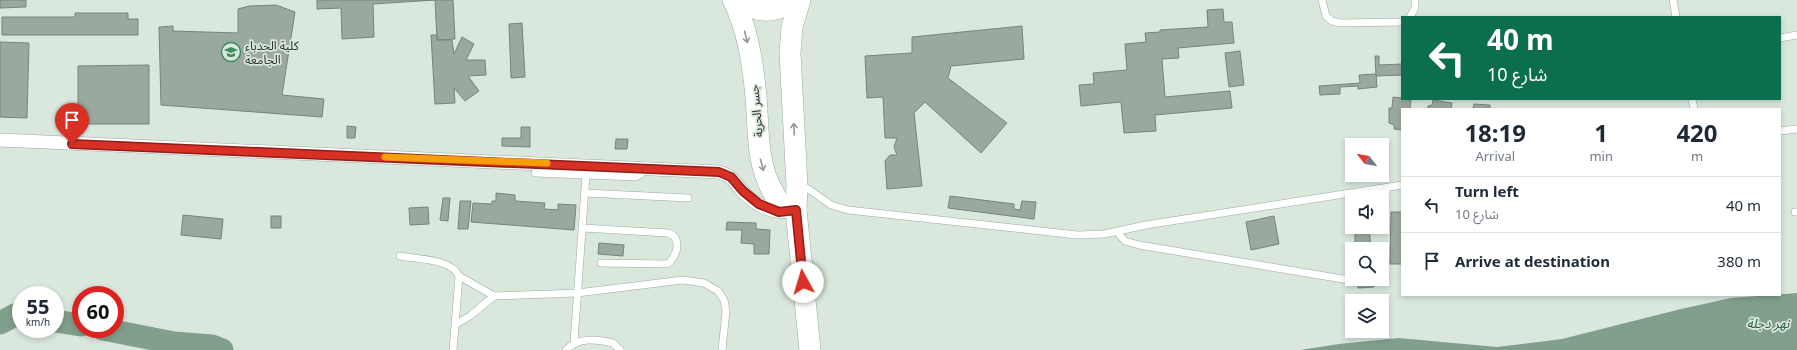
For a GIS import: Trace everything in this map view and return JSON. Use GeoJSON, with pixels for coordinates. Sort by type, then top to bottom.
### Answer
{"type":"FeatureCollection","features":[{"type":"Feature","properties":{"kind":"main road","name":"جسر الحرية"},"geometry":{"type":"LineString","coordinates":[[733,0],[744,28],[750,53],[756,97],[759,146],[763,171],[774,194],[782,205],[796,210]]}},
{"type":"Feature","properties":{"kind":"main road"},"geometry":{"type":"LineString","coordinates":[[736,0],[750,8],[766,11],[777,9],[795,0]]}},
{"type":"Feature","properties":{"kind":"main road"},"geometry":{"type":"LineString","coordinates":[[800,0],[792,27],[790,53],[797,185],[796,210],[810,346]]}},
{"type":"Feature","properties":{"kind":"street"},"geometry":{"type":"LineString","coordinates":[[0,140],[643,167],[723,173],[731,177],[743,191],[759,204],[779,212],[796,210]]}},
{"type":"Feature","properties":{"kind":"lane"},"geometry":{"type":"LineString","coordinates":[[1322,0],[1326,16],[1336,23],[1401,22]]}},
{"type":"Feature","properties":{"kind":"lane"},"geometry":{"type":"LineString","coordinates":[[1411,16],[1415,8],[1415,0]]}},
{"type":"Feature","properties":{"kind":"lane"},"geometry":{"type":"LineString","coordinates":[[1673,0],[1676,16]]}},
{"type":"Feature","properties":{"kind":"lane"},"geometry":{"type":"LineString","coordinates":[[1781,38],[1797,35]]}},
{"type":"Feature","properties":{"kind":"lane"},"geometry":{"type":"LineString","coordinates":[[1781,131],[1797,129]]}},
{"type":"Feature","properties":{"kind":"lane"},"geometry":{"type":"LineString","coordinates":[[534,172],[636,177],[641,174],[643,167]]}},
{"type":"Feature","properties":{"kind":"lane"},"geometry":{"type":"LineString","coordinates":[[574,342],[586,175]]}},
{"type":"Feature","properties":{"kind":"lane"},"geometry":{"type":"LineString","coordinates":[[797,185],[810,190],[831,205],[848,210],[1077,235],[1117,232],[1146,225],[1401,185]]}},
{"type":"Feature","properties":{"kind":"lane"},"geometry":{"type":"LineString","coordinates":[[584,193],[688,198]]}},
{"type":"Feature","properties":{"kind":"lane"},"geometry":{"type":"LineString","coordinates":[[582,228],[668,233],[674,236],[677,242],[676,254],[667,264],[601,263]]}},
{"type":"Feature","properties":{"kind":"lane"},"geometry":{"type":"LineString","coordinates":[[1117,232],[1125,241],[1139,245],[1345,279]]}},
{"type":"Feature","properties":{"kind":"lane"},"geometry":{"type":"LineString","coordinates":[[400,256],[448,264],[455,268],[459,276],[453,350]]}},
{"type":"Feature","properties":{"kind":"lane"},"geometry":{"type":"LineString","coordinates":[[459,276],[494,296],[577,293],[683,280],[709,284],[718,291],[725,306],[722,350]]}},
{"type":"Feature","properties":{"kind":"lane"},"geometry":{"type":"LineString","coordinates":[[456,324],[470,316],[494,296]]}},
{"type":"Feature","properties":{"kind":"lane"},"geometry":{"type":"LineString","coordinates":[[566,350],[574,342],[582,340],[609,342],[616,345],[620,350]]}},
{"type":"Feature","properties":{"kind":"water","name":"نهر دجلة"},"geometry":{"type":"Polygon","coordinates":[[[1797,293],[1797,350],[1300,350],[1339,344],[1399,338],[1497,347],[1562,339],[1731,298],[1781,296],[1781,294],[1797,293]]]}},
{"type":"Feature","properties":{"kind":"building"},"geometry":{"type":"Polygon","coordinates":[[[0,0],[26,0],[26,7],[0,8],[0,0]]]}},
{"type":"Feature","properties":{"kind":"building"},"geometry":{"type":"Polygon","coordinates":[[[317,0],[435,0],[373,4],[374,37],[342,39],[341,8],[317,9],[317,0]]]}},
{"type":"Feature","properties":{"kind":"building"},"geometry":{"type":"Polygon","coordinates":[[[435,0],[453,0],[455,39],[437,40],[435,0]]]}},
{"type":"Feature","properties":{"kind":"building"},"geometry":{"type":"Polygon","coordinates":[[[276,5],[295,12],[282,95],[324,99],[322,117],[161,105],[159,27],[173,26],[173,31],[238,33],[238,9],[249,6],[276,5]]]}},
{"type":"Feature","properties":{"kind":"building"},"geometry":{"type":"Polygon","coordinates":[[[1223,9],[1224,22],[1232,22],[1234,43],[1178,48],[1179,58],[1162,59],[1165,97],[1230,91],[1232,108],[1155,115],[1156,131],[1124,133],[1121,102],[1081,106],[1079,85],[1094,84],[1093,73],[1127,70],[1125,44],[1146,42],[1145,33],[1160,32],[1160,30],[1208,27],[1207,10],[1223,9]]]}},
{"type":"Feature","properties":{"kind":"building"},"geometry":{"type":"Polygon","coordinates":[[[75,13],[128,13],[128,19],[138,19],[138,35],[2,35],[2,17],[75,17],[75,13]]]}},
{"type":"Feature","properties":{"kind":"building"},"geometry":{"type":"Polygon","coordinates":[[[522,23],[525,77],[511,78],[509,24],[522,23]]]}},
{"type":"Feature","properties":{"kind":"building"},"geometry":{"type":"Polygon","coordinates":[[[1022,26],[1024,59],[951,66],[948,78],[1007,123],[981,153],[925,102],[914,113],[922,186],[887,189],[885,161],[890,155],[897,155],[894,147],[897,138],[885,138],[883,97],[867,98],[865,56],[912,53],[912,37],[1022,26]]]}},
{"type":"Feature","properties":{"kind":"building"},"geometry":{"type":"Polygon","coordinates":[[[431,35],[437,35],[437,40],[452,40],[454,54],[462,37],[474,44],[466,60],[485,60],[486,75],[468,76],[479,91],[465,101],[454,88],[455,103],[435,104],[431,35]]]}},
{"type":"Feature","properties":{"kind":"building"},"geometry":{"type":"Polygon","coordinates":[[[0,42],[29,43],[27,118],[0,117],[0,42]]]}},
{"type":"Feature","properties":{"kind":"building"},"geometry":{"type":"Polygon","coordinates":[[[1240,51],[1244,85],[1229,87],[1225,53],[1240,51]]]}},
{"type":"Feature","properties":{"kind":"building"},"geometry":{"type":"Polygon","coordinates":[[[1375,56],[1379,56],[1379,65],[1401,64],[1401,75],[1376,76],[1375,56]]]}},
{"type":"Feature","properties":{"kind":"building"},"geometry":{"type":"Polygon","coordinates":[[[149,65],[149,124],[78,124],[78,66],[149,65]]]}},
{"type":"Feature","properties":{"kind":"building"},"geometry":{"type":"Polygon","coordinates":[[[1376,74],[1377,87],[1358,89],[1358,86],[1340,87],[1340,94],[1320,95],[1319,86],[1360,83],[1359,75],[1376,74]]]}},
{"type":"Feature","properties":{"kind":"building"},"geometry":{"type":"Polygon","coordinates":[[[1393,97],[1401,98],[1401,100],[1411,100],[1410,108],[1401,108],[1401,130],[1394,129],[1394,125],[1389,123],[1389,108],[1392,108],[1393,97]]]}},
{"type":"Feature","properties":{"kind":"building"},"geometry":{"type":"Polygon","coordinates":[[[1433,100],[1452,103],[1451,108],[1428,108],[1428,106],[1432,105],[1433,100]]]}},
{"type":"Feature","properties":{"kind":"building"},"geometry":{"type":"Polygon","coordinates":[[[1474,104],[1490,105],[1490,108],[1473,108],[1474,104]]]}},
{"type":"Feature","properties":{"kind":"building"},"geometry":{"type":"Polygon","coordinates":[[[347,126],[356,127],[355,138],[347,138],[347,126]]]}},
{"type":"Feature","properties":{"kind":"building"},"geometry":{"type":"Polygon","coordinates":[[[521,127],[530,127],[530,147],[502,146],[502,138],[521,138],[521,127]]]}},
{"type":"Feature","properties":{"kind":"building"},"geometry":{"type":"Polygon","coordinates":[[[616,139],[628,139],[627,149],[615,149],[616,139]]]}},
{"type":"Feature","properties":{"kind":"building"},"geometry":{"type":"Polygon","coordinates":[[[496,193],[515,195],[515,201],[545,203],[544,209],[558,210],[558,204],[576,205],[574,230],[471,222],[473,203],[492,204],[492,201],[496,201],[496,193]]]}},
{"type":"Feature","properties":{"kind":"building"},"geometry":{"type":"Polygon","coordinates":[[[950,196],[1014,204],[1014,209],[1020,210],[1022,201],[1036,202],[1034,219],[948,208],[950,196]]]}},
{"type":"Feature","properties":{"kind":"building"},"geometry":{"type":"Polygon","coordinates":[[[443,198],[450,198],[448,221],[440,220],[443,198]]]}},
{"type":"Feature","properties":{"kind":"building"},"geometry":{"type":"Polygon","coordinates":[[[460,201],[471,201],[468,229],[458,229],[460,201]]]}},
{"type":"Feature","properties":{"kind":"building"},"geometry":{"type":"Polygon","coordinates":[[[428,207],[429,224],[410,225],[409,208],[428,207]]]}},
{"type":"Feature","properties":{"kind":"building"},"geometry":{"type":"Polygon","coordinates":[[[1391,212],[1401,212],[1401,264],[1390,264],[1391,212]]]}},
{"type":"Feature","properties":{"kind":"building"},"geometry":{"type":"Polygon","coordinates":[[[183,215],[223,219],[221,239],[181,235],[183,215]]]}},
{"type":"Feature","properties":{"kind":"building"},"geometry":{"type":"Polygon","coordinates":[[[271,216],[281,216],[281,228],[271,228],[271,216]]]}},
{"type":"Feature","properties":{"kind":"building"},"geometry":{"type":"Polygon","coordinates":[[[1274,216],[1279,244],[1251,250],[1246,222],[1274,216]]]}},
{"type":"Feature","properties":{"kind":"building"},"geometry":{"type":"Polygon","coordinates":[[[727,222],[756,223],[756,229],[770,230],[769,254],[754,254],[754,244],[741,243],[742,230],[726,230],[727,222]]]}},
{"type":"Feature","properties":{"kind":"building"},"geometry":{"type":"Polygon","coordinates":[[[1355,234],[1370,234],[1370,242],[1355,242],[1355,234]]]}},
{"type":"Feature","properties":{"kind":"building"},"geometry":{"type":"Polygon","coordinates":[[[599,243],[624,245],[623,256],[598,254],[599,243]]]}},
{"type":"Feature","properties":{"kind":"building"},"geometry":{"type":"Polygon","coordinates":[[[1358,286],[1374,287],[1358,288],[1358,286]]]}},
{"type":"Feature","properties":{"kind":"waterway"},"geometry":{"type":"LineString","coordinates":[[0,323],[12,317]]}},
{"type":"Feature","properties":{"kind":"waterway"},"geometry":{"type":"LineString","coordinates":[[64,322],[72,324]]}},
{"type":"Feature","properties":{"kind":"waterway"},"geometry":{"type":"LineString","coordinates":[[124,333],[174,343],[212,346],[222,350]]}},
{"type":"Feature","properties":{"kind":"slow traffic"},"geometry":{"type":"LineString","coordinates":[[385,157],[547,163]]}},
{"type":"Feature","properties":{"kind":"place","name":"كلية الحدباء الجامعة"},"geometry":{"type":"Point","coordinates":[231,52]}},
{"type":"Feature","properties":{"kind":"route"},"geometry":{"type":"LineString","coordinates":[[72,144],[628,166],[719,172],[731,177],[750,199],[769,209],[779,212],[796,210],[803,282]]}}]}
